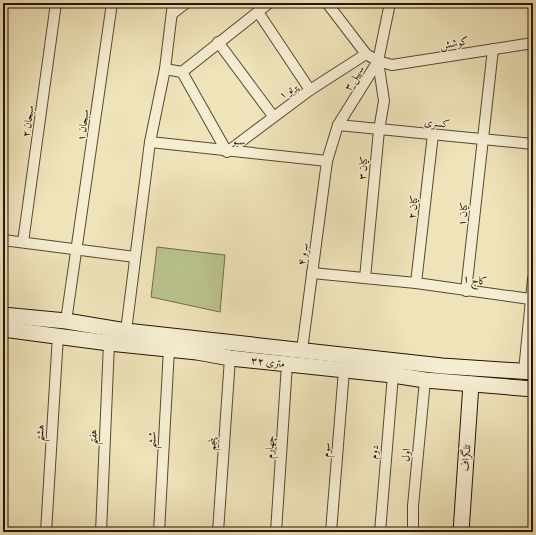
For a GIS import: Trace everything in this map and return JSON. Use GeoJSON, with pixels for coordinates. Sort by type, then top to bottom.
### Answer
{"type":"FeatureCollection","features":[{"type":"Feature","properties":{"kind":"main road","name":"۳۲ متری"},"geometry":{"type":"LineString","coordinates":[[3,315],[66,321],[169,349],[230,358],[393,375],[425,380],[533,389]]}},
{"type":"Feature","properties":{"kind":"main road","name":"۳۲ متری"},"geometry":{"type":"LineString","coordinates":[[3,329],[58,335],[109,343],[125,338],[302,350],[442,366],[528,372]]}},
{"type":"Feature","properties":{"kind":"main road","name":"تلگراف"},"geometry":{"type":"LineString","coordinates":[[461,532],[471,384]]}},
{"type":"Feature","properties":{"kind":"street","name":"سبحان ۲"},"geometry":{"type":"LineString","coordinates":[[23,242],[56,3]]}},
{"type":"Feature","properties":{"kind":"street","name":"سبحان ۱"},"geometry":{"type":"LineString","coordinates":[[66,321],[112,3]]}},
{"type":"Feature","properties":{"kind":"street"},"geometry":{"type":"LineString","coordinates":[[125,338],[150,142],[165,68],[173,8],[186,3]]}},
{"type":"Feature","properties":{"kind":"street"},"geometry":{"type":"LineString","coordinates":[[182,72],[269,3]]}},
{"type":"Feature","properties":{"kind":"street"},"geometry":{"type":"LineString","coordinates":[[327,3],[366,54],[378,61]]}},
{"type":"Feature","properties":{"kind":"street","name":"سهیل ۳"},"geometry":{"type":"LineString","coordinates":[[327,161],[338,125],[378,61],[390,3]]}},
{"type":"Feature","properties":{"kind":"street"},"geometry":{"type":"LineString","coordinates":[[258,12],[310,90]]}},
{"type":"Feature","properties":{"kind":"street"},"geometry":{"type":"LineString","coordinates":[[218,42],[273,116]]}},
{"type":"Feature","properties":{"kind":"street","name":"کوشش"},"geometry":{"type":"LineString","coordinates":[[378,61],[392,65],[533,43]]}},
{"type":"Feature","properties":{"kind":"street","name":"کیان ۱"},"geometry":{"type":"LineString","coordinates":[[466,291],[493,50]]}},
{"type":"Feature","properties":{"kind":"street","name":"پرتو ۱"},"geometry":{"type":"LineString","coordinates":[[227,152],[273,116],[366,54]]}},
{"type":"Feature","properties":{"kind":"street","name":"کیان ۳"},"geometry":{"type":"LineString","coordinates":[[365,278],[379,130],[384,101],[378,61]]}},
{"type":"Feature","properties":{"kind":"street"},"geometry":{"type":"LineString","coordinates":[[165,68],[182,72],[227,152]]}},
{"type":"Feature","properties":{"kind":"street","name":"کسری"},"geometry":{"type":"LineString","coordinates":[[338,125],[533,144]]}},
{"type":"Feature","properties":{"kind":"street","name":"کیان ۲"},"geometry":{"type":"LineString","coordinates":[[416,283],[433,134]]}},
{"type":"Feature","properties":{"kind":"street","name":"سبو"},"geometry":{"type":"LineString","coordinates":[[150,142],[227,152],[327,161]]}},
{"type":"Feature","properties":{"kind":"street","name":"سرو ۴"},"geometry":{"type":"LineString","coordinates":[[302,350],[327,161]]}},
{"type":"Feature","properties":{"kind":"street"},"geometry":{"type":"LineString","coordinates":[[3,240],[135,257]]}},
{"type":"Feature","properties":{"kind":"street","name":"کاج ۱"},"geometry":{"type":"LineString","coordinates":[[312,274],[416,283],[530,299]]}},
{"type":"Feature","properties":{"kind":"street"},"geometry":{"type":"LineString","coordinates":[[528,372],[530,299],[533,278]]}},
{"type":"Feature","properties":{"kind":"street","name":"هشتم"},"geometry":{"type":"LineString","coordinates":[[46,532],[58,335]]}},
{"type":"Feature","properties":{"kind":"street","name":"هفتم"},"geometry":{"type":"LineString","coordinates":[[101,532],[109,343]]}},
{"type":"Feature","properties":{"kind":"street","name":"ششم"},"geometry":{"type":"LineString","coordinates":[[159,532],[169,349]]}},
{"type":"Feature","properties":{"kind":"street","name":"پنجم"},"geometry":{"type":"LineString","coordinates":[[218,532],[230,358]]}},
{"type":"Feature","properties":{"kind":"street","name":"چهارم"},"geometry":{"type":"LineString","coordinates":[[276,532],[287,364]]}},
{"type":"Feature","properties":{"kind":"street","name":"سوم"},"geometry":{"type":"LineString","coordinates":[[331,532],[344,370]]}},
{"type":"Feature","properties":{"kind":"street","name":"دوم"},"geometry":{"type":"LineString","coordinates":[[380,532],[393,375]]}},
{"type":"Feature","properties":{"kind":"street","name":"اول"},"geometry":{"type":"LineString","coordinates":[[413,532],[413,506],[425,380]]}},
{"type":"Feature","properties":{"kind":"green space"},"geometry":{"type":"Polygon","coordinates":[[[157,247],[225,255],[220,312],[151,297],[157,247]]]}}]}
